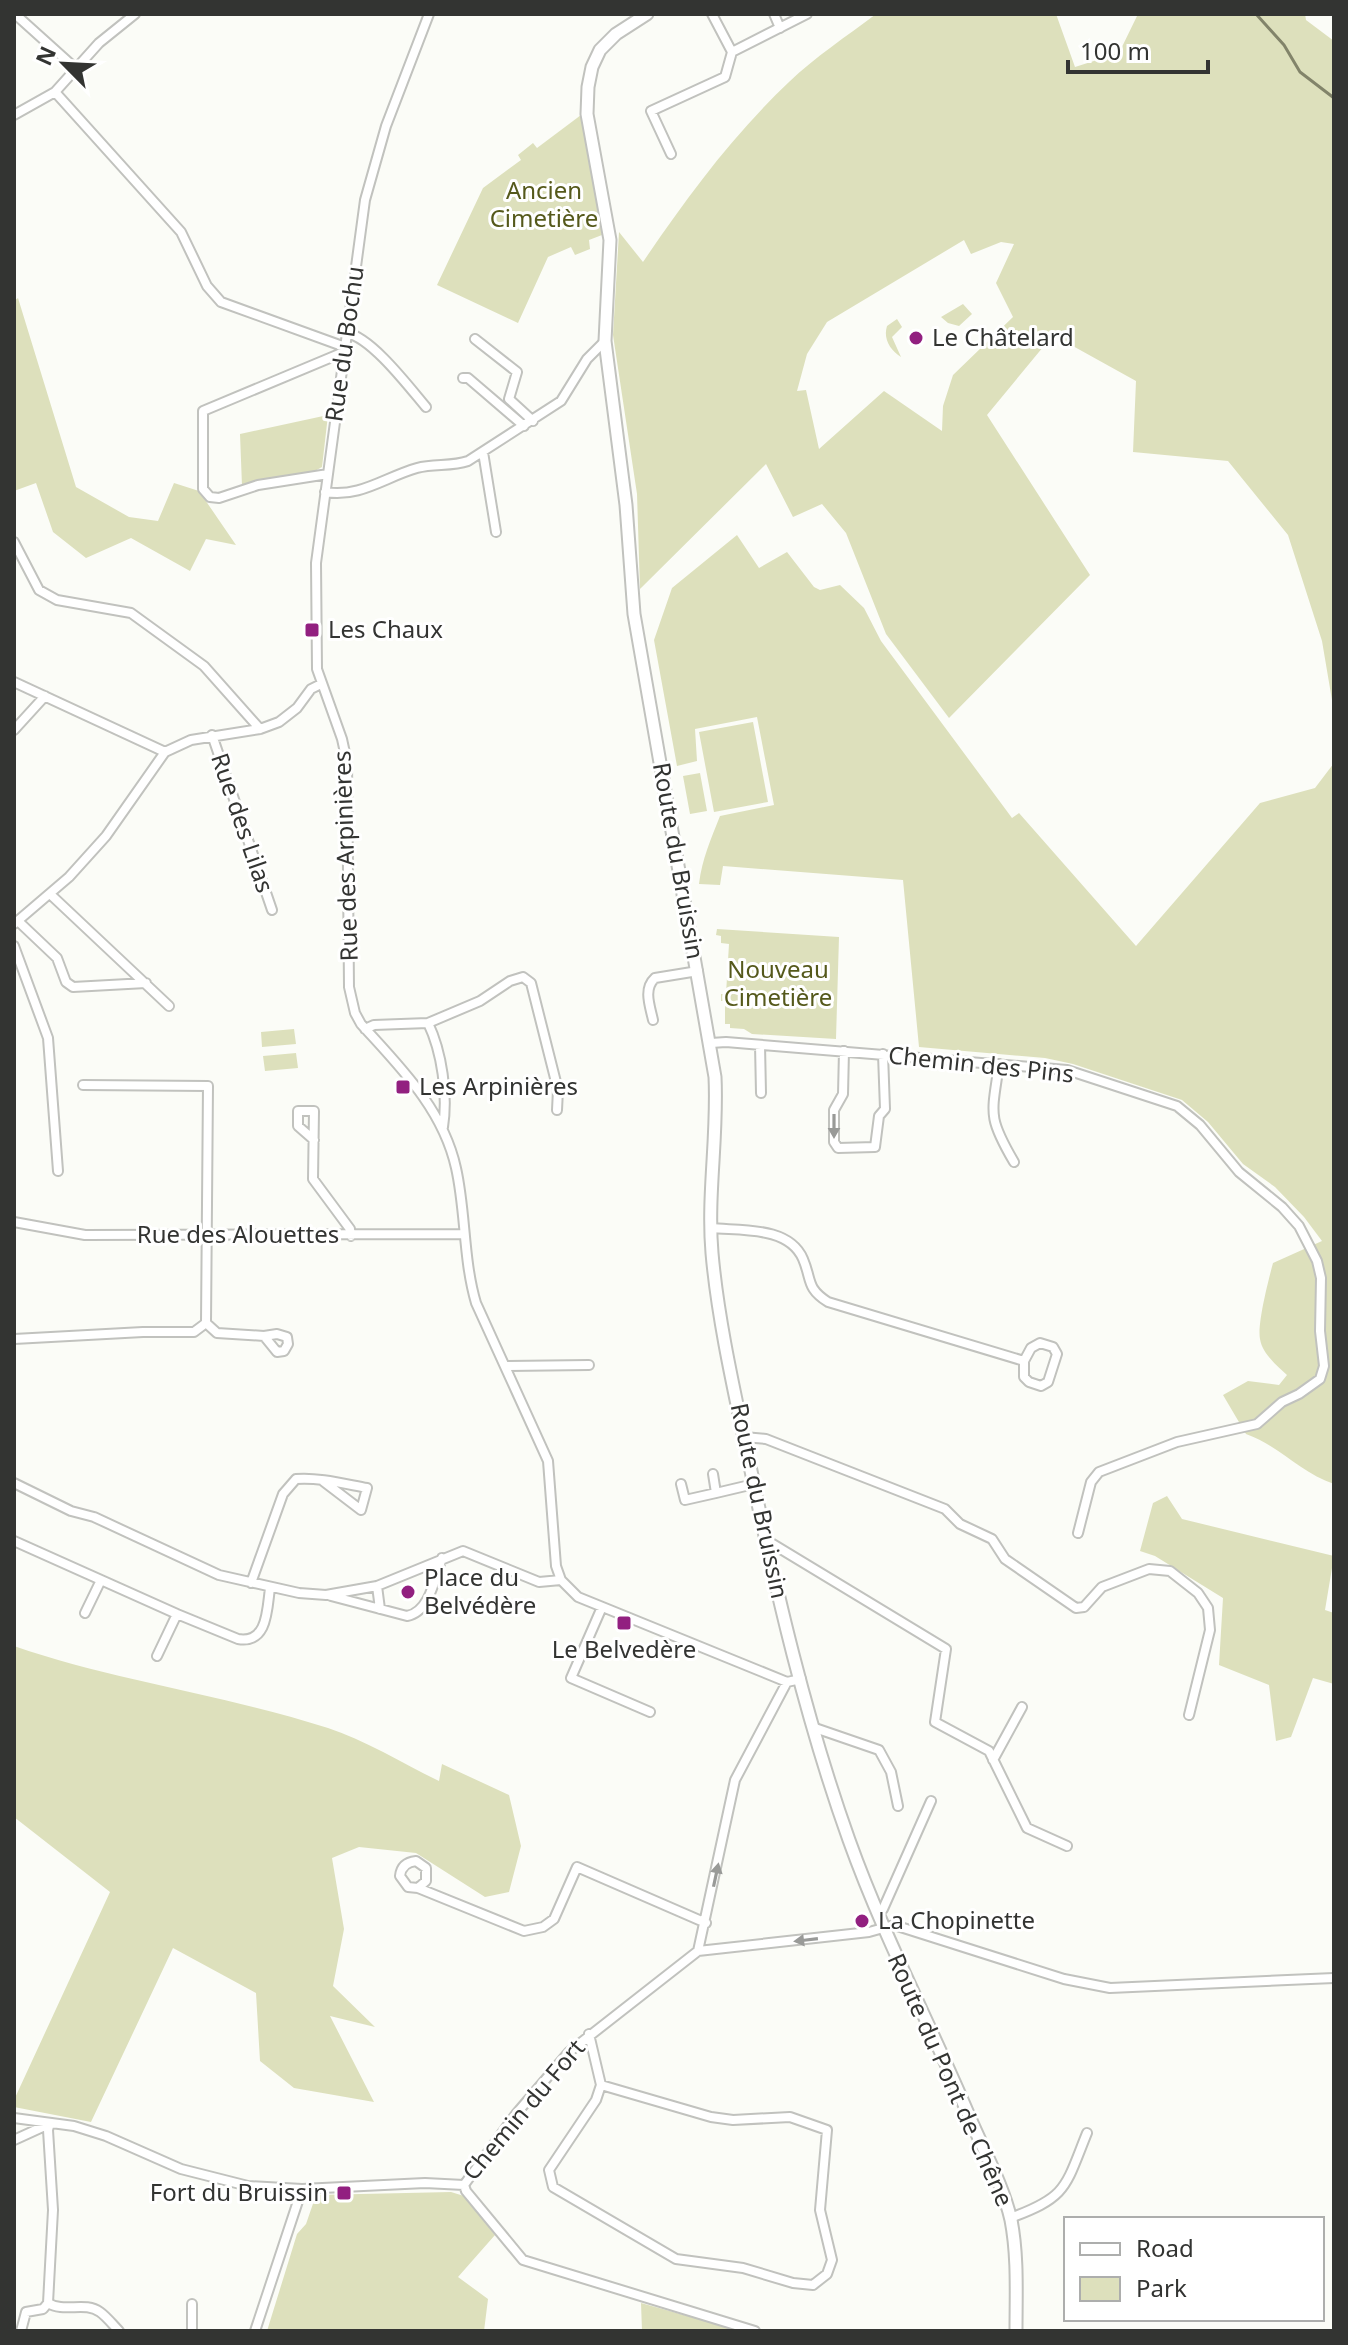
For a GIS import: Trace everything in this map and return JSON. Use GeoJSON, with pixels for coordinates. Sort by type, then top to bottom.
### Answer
{"type":"FeatureCollection","features":[{"type":"Feature","properties":{"kind":"street"},"geometry":{"type":"LineString","coordinates":[[15,14],[75,68]]}},
{"type":"Feature","properties":{"kind":"street"},"geometry":{"type":"LineString","coordinates":[[14,115],[55,92],[99,43],[135,14]]}},
{"type":"Feature","properties":{"kind":"street","name":"Rue du Bochu"},"geometry":{"type":"LineString","coordinates":[[321,684],[317,669],[316,563],[365,200],[386,126],[429,14]]}},
{"type":"Feature","properties":{"kind":"street","name":"Route du Bruissin"},"geometry":{"type":"LineString","coordinates":[[647,14],[616,34],[600,50],[592,67],[587,114],[610,240],[605,341],[626,505],[634,614],[711,1043],[717,1109],[711,1228],[715,1275],[776,1590],[848,1838],[883,1926]]}},
{"type":"Feature","properties":{"kind":"street"},"geometry":{"type":"LineString","coordinates":[[671,154],[651,111],[725,77],[732,52],[712,14]]}},
{"type":"Feature","properties":{"kind":"street"},"geometry":{"type":"LineString","coordinates":[[774,14],[780,28]]}},
{"type":"Feature","properties":{"kind":"street"},"geometry":{"type":"LineString","coordinates":[[732,52],[807,14]]}},
{"type":"Feature","properties":{"kind":"street"},"geometry":{"type":"LineString","coordinates":[[55,92],[181,232],[207,286],[221,302],[345,349]]}},
{"type":"Feature","properties":{"kind":"street"},"geometry":{"type":"LineString","coordinates":[[347,333],[355,334],[387,362],[426,407]]}},
{"type":"Feature","properties":{"kind":"street"},"geometry":{"type":"LineString","coordinates":[[475,339],[517,372],[509,399],[533,421]]}},
{"type":"Feature","properties":{"kind":"street"},"geometry":{"type":"LineString","coordinates":[[325,492],[354,493],[418,468],[457,465],[483,452],[561,401],[587,359],[605,341]]}},
{"type":"Feature","properties":{"kind":"street"},"geometry":{"type":"LineString","coordinates":[[328,474],[258,485],[219,498],[210,497],[203,489],[203,411],[345,349]]}},
{"type":"Feature","properties":{"kind":"street"},"geometry":{"type":"LineString","coordinates":[[463,378],[468,378],[524,426]]}},
{"type":"Feature","properties":{"kind":"street"},"geometry":{"type":"LineString","coordinates":[[483,452],[496,532]]}},
{"type":"Feature","properties":{"kind":"street"},"geometry":{"type":"LineString","coordinates":[[14,542],[39,590],[57,600],[131,613],[204,666],[260,729]]}},
{"type":"Feature","properties":{"kind":"street"},"geometry":{"type":"LineString","coordinates":[[14,682],[165,752]]}},
{"type":"Feature","properties":{"kind":"street"},"geometry":{"type":"LineString","coordinates":[[146,983],[73,987],[66,982],[57,958],[16,922],[50,894],[106,836],[165,752],[191,740],[260,729],[279,722],[297,708],[311,689],[321,684]]}},
{"type":"Feature","properties":{"kind":"street","name":"Rue des Arpinières"},"geometry":{"type":"LineString","coordinates":[[321,684],[342,739],[347,762],[349,987],[355,1013],[432,1108],[443,1128],[457,1172],[473,1293],[548,1461],[556,1566],[561,1580]]}},
{"type":"Feature","properties":{"kind":"street"},"geometry":{"type":"LineString","coordinates":[[14,730],[45,696]]}},
{"type":"Feature","properties":{"kind":"street","name":"Rue des Lilas"},"geometry":{"type":"LineString","coordinates":[[212,735],[272,910]]}},
{"type":"Feature","properties":{"kind":"street"},"geometry":{"type":"LineString","coordinates":[[50,894],[169,1006]]}},
{"type":"Feature","properties":{"kind":"street"},"geometry":{"type":"LineString","coordinates":[[14,946],[48,1038],[58,1171]]}},
{"type":"Feature","properties":{"kind":"street"},"geometry":{"type":"LineString","coordinates":[[653,1020],[647,989],[650,982],[655,978],[698,971]]}},
{"type":"Feature","properties":{"kind":"street"},"geometry":{"type":"LineString","coordinates":[[365,1029],[374,1025],[428,1023],[480,1001],[510,981],[523,977],[531,983],[558,1090],[557,1110]]}},
{"type":"Feature","properties":{"kind":"street","name":"Rue des Arpinières"},"geometry":{"type":"LineString","coordinates":[[428,1023],[435,1039],[442,1081],[446,1110],[443,1128]]}},
{"type":"Feature","properties":{"kind":"street","name":"Chemin des Pins"},"geometry":{"type":"LineString","coordinates":[[711,1043],[1067,1070],[1177,1106],[1200,1125],[1239,1172],[1282,1207],[1310,1243],[1321,1278],[1320,1331],[1324,1366],[1320,1379],[1282,1402],[1257,1424],[1177,1442],[1099,1472],[1091,1482],[1078,1533]]}},
{"type":"Feature","properties":{"kind":"street"},"geometry":{"type":"LineString","coordinates":[[760,1045],[761,1093]]}},
{"type":"Feature","properties":{"kind":"street"},"geometry":{"type":"LineString","coordinates":[[844,1051],[843,1094],[834,1110],[834,1142],[838,1148],[875,1147],[879,1116],[885,1109],[883,1054]]}},
{"type":"Feature","properties":{"kind":"street"},"geometry":{"type":"LineString","coordinates":[[999,1064],[992,1115],[996,1131],[1014,1162]]}},
{"type":"Feature","properties":{"kind":"street"},"geometry":{"type":"LineString","coordinates":[[83,1085],[208,1086],[206,1323],[217,1333],[264,1336]]}},
{"type":"Feature","properties":{"kind":"street"},"geometry":{"type":"LineString","coordinates":[[314,1140],[313,1179],[350,1229],[351,1236]]}},
{"type":"Feature","properties":{"kind":"street","name":"Rue des Alouettes"},"geometry":{"type":"LineString","coordinates":[[14,1222],[85,1235],[463,1234]]}},
{"type":"Feature","properties":{"kind":"street"},"geometry":{"type":"LineString","coordinates":[[711,1228],[780,1236],[792,1243],[803,1258],[809,1283],[816,1294],[828,1302],[1024,1361]]}},
{"type":"Feature","properties":{"kind":"street"},"geometry":{"type":"LineString","coordinates":[[14,1339],[194,1332],[206,1323]]}},
{"type":"Feature","properties":{"kind":"street"},"geometry":{"type":"LineString","coordinates":[[1040,1343],[1053,1347],[1057,1354],[1048,1382],[1041,1386],[1024,1377],[1024,1361],[1031,1348],[1040,1343]]}},
{"type":"Feature","properties":{"kind":"street"},"geometry":{"type":"LineString","coordinates":[[505,1366],[589,1365]]}},
{"type":"Feature","properties":{"kind":"street"},"geometry":{"type":"LineString","coordinates":[[744,1437],[766,1439],[945,1509],[960,1524],[992,1539],[1005,1559],[1076,1608],[1084,1607],[1102,1587],[1149,1569],[1170,1571],[1198,1593],[1208,1608],[1210,1630],[1189,1715]]}},
{"type":"Feature","properties":{"kind":"street"},"geometry":{"type":"LineString","coordinates":[[713,1474],[716,1493]]}},
{"type":"Feature","properties":{"kind":"street"},"geometry":{"type":"LineString","coordinates":[[251,1583],[283,1494],[291,1484],[302,1478],[323,1481],[367,1488],[361,1510],[323,1481]]}},
{"type":"Feature","properties":{"kind":"street"},"geometry":{"type":"LineString","coordinates":[[14,1483],[219,1575],[270,1588],[326,1595],[407,1616],[420,1611],[442,1558]]}},
{"type":"Feature","properties":{"kind":"street"},"geometry":{"type":"LineString","coordinates":[[681,1484],[685,1500],[754,1484]]}},
{"type":"Feature","properties":{"kind":"street"},"geometry":{"type":"LineString","coordinates":[[766,1540],[946,1649],[935,1722],[989,1751],[1027,1828],[1067,1846]]}},
{"type":"Feature","properties":{"kind":"street"},"geometry":{"type":"LineString","coordinates":[[14,1541],[177,1614],[247,1641],[257,1637],[263,1629],[270,1588]]}},
{"type":"Feature","properties":{"kind":"street"},"geometry":{"type":"LineString","coordinates":[[326,1595],[377,1586],[463,1551],[539,1582],[561,1580],[578,1597],[787,1682],[801,1679]]}},
{"type":"Feature","properties":{"kind":"street"},"geometry":{"type":"LineString","coordinates":[[85,1613],[101,1580]]}},
{"type":"Feature","properties":{"kind":"street"},"geometry":{"type":"LineString","coordinates":[[377,1586],[380,1609]]}},
{"type":"Feature","properties":{"kind":"street"},"geometry":{"type":"LineString","coordinates":[[602,1607],[571,1678],[650,1712]]}},
{"type":"Feature","properties":{"kind":"street"},"geometry":{"type":"LineString","coordinates":[[157,1656],[177,1614]]}},
{"type":"Feature","properties":{"kind":"street"},"geometry":{"type":"LineString","coordinates":[[787,1682],[735,1780],[698,1951],[869,1932],[894,1925],[1064,1979],[1110,1988],[1334,1978]]}},
{"type":"Feature","properties":{"kind":"street"},"geometry":{"type":"LineString","coordinates":[[993,1760],[1022,1707]]}},
{"type":"Feature","properties":{"kind":"street"},"geometry":{"type":"LineString","coordinates":[[815,1728],[879,1750],[891,1772],[898,1806]]}},
{"type":"Feature","properties":{"kind":"street"},"geometry":{"type":"LineString","coordinates":[[877,1912],[883,1909],[931,1801]]}},
{"type":"Feature","properties":{"kind":"street"},"geometry":{"type":"LineString","coordinates":[[418,1888],[524,1931],[543,1927],[554,1919],[577,1867],[706,1923]]}},
{"type":"Feature","properties":{"kind":"street","name":"Route du Pont de Chêne"},"geometry":{"type":"LineString","coordinates":[[883,1926],[940,2047],[1010,2218],[1016,2271],[1016,2331]]}},
{"type":"Feature","properties":{"kind":"street","name":"Chemin du Fort"},"geometry":{"type":"LineString","coordinates":[[14,2118],[74,2126],[106,2136],[181,2169],[248,2186],[302,2189],[425,2183],[464,2185],[516,2114],[569,2052],[698,1951]]}},
{"type":"Feature","properties":{"kind":"street"},"geometry":{"type":"LineString","coordinates":[[589,2034],[601,2085],[596,2100],[549,2170],[553,2187],[676,2259],[743,2268],[793,2283],[813,2285],[827,2274],[832,2260],[820,2210],[827,2130],[790,2117],[733,2120],[711,2117],[601,2085]]}},
{"type":"Feature","properties":{"kind":"street"},"geometry":{"type":"LineString","coordinates":[[14,2140],[50,2123]]}},
{"type":"Feature","properties":{"kind":"street"},"geometry":{"type":"LineString","coordinates":[[21,2331],[26,2312],[43,2309],[48,2303],[53,2210],[50,2123]]}},
{"type":"Feature","properties":{"kind":"street"},"geometry":{"type":"LineString","coordinates":[[1010,2218],[1042,2206],[1057,2196],[1068,2181],[1087,2133]]}},
{"type":"Feature","properties":{"kind":"street"},"geometry":{"type":"LineString","coordinates":[[464,2185],[523,2260],[755,2331]]}},
{"type":"Feature","properties":{"kind":"street"},"geometry":{"type":"LineString","coordinates":[[255,2331],[302,2189]]}},
{"type":"Feature","properties":{"kind":"street"},"geometry":{"type":"LineString","coordinates":[[48,2303],[54,2307],[91,2307],[100,2311],[119,2331]]}},
{"type":"Feature","properties":{"kind":"street"},"geometry":{"type":"LineString","coordinates":[[192,2304],[192,2331]]}},
{"type":"Feature","properties":{"kind":"green space"},"geometry":{"type":"Polygon","coordinates":[[[876,14],[1056,14],[1075,67],[1119,53],[1138,14],[1305,14],[1306,20],[1334,41],[1334,712],[1322,641],[1288,535],[1228,461],[1133,452],[1136,381],[1053,335],[987,415],[1090,575],[949,718],[886,634],[846,533],[822,504],[793,517],[766,464],[640,589],[637,494],[613,335],[619,232],[643,262],[694,191],[748,124],[799,73],[876,14]],[[964,240],[827,322],[807,354],[797,391],[806,390],[819,449],[884,391],[942,431],[943,406],[953,375],[1013,317],[996,283],[1014,244],[1001,242],[971,254],[964,240]]]}},
{"type":"Feature","properties":{"kind":"green space","name":"Ancien Cimetière"},"geometry":{"type":"Polygon","coordinates":[[[581,115],[602,235],[589,240],[590,249],[575,255],[571,247],[548,257],[518,323],[437,285],[483,188],[521,160],[518,155],[533,143],[537,148],[581,115]]]}},
{"type":"Feature","properties":{"kind":"green space"},"geometry":{"type":"Polygon","coordinates":[[[18,298],[76,487],[129,517],[158,521],[174,483],[199,491],[236,545],[206,539],[190,571],[131,538],[86,558],[53,532],[36,483],[14,491],[14,301],[18,298]]]}},
{"type":"Feature","properties":{"kind":"green space"},"geometry":{"type":"Polygon","coordinates":[[[963,304],[972,314],[959,326],[941,317],[963,304]]]}},
{"type":"Feature","properties":{"kind":"green space"},"geometry":{"type":"Polygon","coordinates":[[[897,319],[902,327],[892,337],[901,357],[891,348],[886,335],[887,326],[897,319]]]}},
{"type":"Feature","properties":{"kind":"green space"},"geometry":{"type":"Polygon","coordinates":[[[328,415],[322,467],[242,486],[240,434],[328,415]]]}},
{"type":"Feature","properties":{"kind":"green space"},"geometry":{"type":"Polygon","coordinates":[[[737,535],[759,568],[787,552],[814,587],[820,590],[840,585],[864,608],[881,641],[1012,818],[1019,813],[1136,946],[1260,803],[1315,788],[1334,763],[1334,1484],[1246,1434],[1223,1395],[1248,1381],[1279,1385],[1287,1375],[1267,1354],[1260,1339],[1271,1270],[1273,1263],[1322,1241],[1275,1187],[1243,1164],[1208,1122],[1182,1100],[1073,1064],[1045,1058],[919,1047],[903,880],[723,866],[720,885],[699,884],[720,816],[774,805],[757,717],[695,729],[697,761],[677,766],[654,640],[672,588],[737,535]]]}},
{"type":"Feature","properties":{"kind":"green space"},"geometry":{"type":"Polygon","coordinates":[[[753,722],[768,802],[714,812],[699,732],[753,722]]]}},
{"type":"Feature","properties":{"kind":"green space"},"geometry":{"type":"Polygon","coordinates":[[[700,773],[707,811],[690,814],[683,776],[700,773]]]}},
{"type":"Feature","properties":{"kind":"green space","name":"Nouveau Cimetière"},"geometry":{"type":"Polygon","coordinates":[[[717,929],[839,937],[836,1039],[752,1034],[725,1024],[725,1001],[721,1001],[721,994],[726,994],[729,944],[721,943],[721,936],[716,935],[717,929]]]}},
{"type":"Feature","properties":{"kind":"green space"},"geometry":{"type":"Polygon","coordinates":[[[294,1029],[296,1044],[262,1047],[261,1032],[294,1029]]]}},
{"type":"Feature","properties":{"kind":"green space"},"geometry":{"type":"Polygon","coordinates":[[[296,1053],[298,1068],[265,1071],[263,1056],[296,1053]]]}},
{"type":"Feature","properties":{"kind":"green space"},"geometry":{"type":"Polygon","coordinates":[[[1167,1496],[1182,1519],[1334,1556],[1325,1610],[1334,1613],[1334,1684],[1313,1678],[1291,1737],[1276,1741],[1269,1685],[1219,1665],[1223,1598],[1155,1556],[1140,1551],[1153,1503],[1167,1496]]]}},
{"type":"Feature","properties":{"kind":"green space"},"geometry":{"type":"Polygon","coordinates":[[[14,1646],[91,1669],[289,1716],[342,1733],[439,1781],[442,1764],[509,1795],[521,1846],[509,1892],[485,1897],[416,1853],[359,1847],[332,1858],[344,1929],[333,1986],[375,2027],[330,2016],[374,2102],[294,2088],[260,2061],[256,1993],[173,1948],[91,2122],[14,2107],[14,2100],[110,1892],[14,1817],[14,1646]]]}},
{"type":"Feature","properties":{"kind":"green space"},"geometry":{"type":"Polygon","coordinates":[[[451,2192],[464,2196],[495,2235],[458,2277],[488,2299],[484,2331],[267,2331],[297,2234],[306,2224],[316,2195],[451,2192]]]}},
{"type":"Feature","properties":{"kind":"green space"},"geometry":{"type":"Polygon","coordinates":[[[641,2303],[741,2331],[642,2331],[641,2303]]]}},
{"type":"Feature","properties":{"kind":"waterway"},"geometry":{"type":"LineString","coordinates":[[1256,14],[1284,45],[1300,72],[1334,98]]}},
{"type":"Feature","properties":{"kind":"place","name":"Le Châtelard"},"geometry":{"type":"Point","coordinates":[916,338]}},
{"type":"Feature","properties":{"kind":"place","name":"Les Chaux"},"geometry":{"type":"Point","coordinates":[312,630]}},
{"type":"Feature","properties":{"kind":"place","name":"Les Arpinières"},"geometry":{"type":"Point","coordinates":[403,1087]}},
{"type":"Feature","properties":{"kind":"place","name":"Place du Belvédère"},"geometry":{"type":"Point","coordinates":[408,1592]}},
{"type":"Feature","properties":{"kind":"place","name":"Le Belvedère"},"geometry":{"type":"Point","coordinates":[624,1623]}},
{"type":"Feature","properties":{"kind":"place","name":"La Chopinette"},"geometry":{"type":"Point","coordinates":[862,1921]}},
{"type":"Feature","properties":{"kind":"place","name":"Fort du Bruissin"},"geometry":{"type":"Point","coordinates":[344,2193]}}]}
